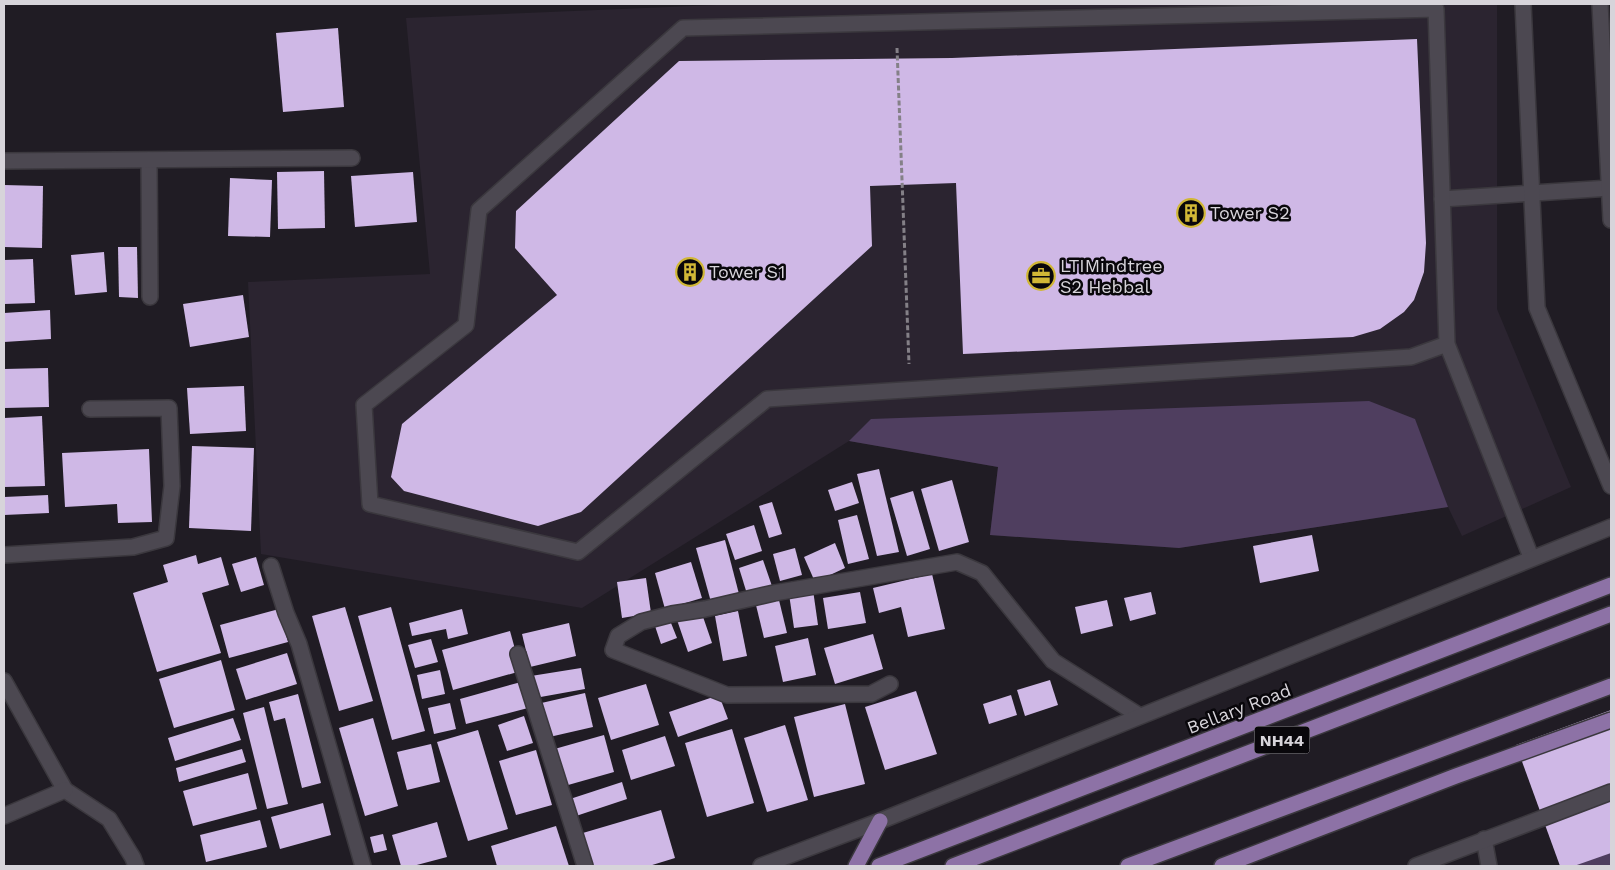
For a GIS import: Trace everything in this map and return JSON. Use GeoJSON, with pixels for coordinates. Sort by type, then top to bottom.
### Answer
{"type":"FeatureCollection","features":[{"type":"Feature","properties":{"kind":"highway","name":"Bellary Road"},"geometry":{"type":"LineString","coordinates":[[879,866],[1611,585]]}},
{"type":"Feature","properties":{"kind":"highway","name":"NH44"},"geometry":{"type":"LineString","coordinates":[[953,866],[1611,614]]}},
{"type":"Feature","properties":{"kind":"highway"},"geometry":{"type":"LineString","coordinates":[[1128,866],[1611,686]]}},
{"type":"Feature","properties":{"kind":"highway"},"geometry":{"type":"LineString","coordinates":[[1222,866],[1447,779],[1611,720]]}},
{"type":"Feature","properties":{"kind":"highway"},"geometry":{"type":"LineString","coordinates":[[856,866],[880,821]]}},
{"type":"Feature","properties":{"kind":"street"},"geometry":{"type":"LineString","coordinates":[[1523,4],[1536,308],[1611,486]]}},
{"type":"Feature","properties":{"kind":"street"},"geometry":{"type":"LineString","coordinates":[[1600,4],[1611,220]]}},
{"type":"Feature","properties":{"kind":"street"},"geometry":{"type":"LineString","coordinates":[[1447,344],[1411,358],[767,399],[578,552],[370,504],[364,405],[466,326],[479,210],[683,28],[1436,9],[1447,344],[1531,557]]}},
{"type":"Feature","properties":{"kind":"street"},"geometry":{"type":"LineString","coordinates":[[4,160],[352,158]]}},
{"type":"Feature","properties":{"kind":"street"},"geometry":{"type":"LineString","coordinates":[[149,160],[150,297]]}},
{"type":"Feature","properties":{"kind":"street"},"geometry":{"type":"LineString","coordinates":[[1442,199],[1610,188]]}},
{"type":"Feature","properties":{"kind":"street"},"geometry":{"type":"LineString","coordinates":[[4,555],[133,547],[166,538],[172,486],[169,408],[90,409]]}},
{"type":"Feature","properties":{"kind":"street"},"geometry":{"type":"LineString","coordinates":[[761,866],[880,821],[1531,557],[1611,527]]}},
{"type":"Feature","properties":{"kind":"street"},"geometry":{"type":"LineString","coordinates":[[890,684],[871,694],[727,695],[613,650],[618,636],[641,622],[672,614],[705,609],[774,593],[956,562],[982,573],[1053,661],[1140,716]]}},
{"type":"Feature","properties":{"kind":"street"},"geometry":{"type":"LineString","coordinates":[[271,566],[299,644],[363,866]]}},
{"type":"Feature","properties":{"kind":"street"},"geometry":{"type":"LineString","coordinates":[[518,654],[585,866]]}},
{"type":"Feature","properties":{"kind":"street"},"geometry":{"type":"LineString","coordinates":[[4,681],[65,790],[109,819],[136,866]]}},
{"type":"Feature","properties":{"kind":"street"},"geometry":{"type":"LineString","coordinates":[[4,816],[65,790]]}},
{"type":"Feature","properties":{"kind":"street"},"geometry":{"type":"LineString","coordinates":[[1416,866],[1611,792]]}},
{"type":"Feature","properties":{"kind":"street"},"geometry":{"type":"LineString","coordinates":[[1484,839],[1489,866]]}},
{"type":"Feature","properties":{"kind":"path"},"geometry":{"type":"LineString","coordinates":[[896,23],[910,390]]}},
{"type":"Feature","properties":{"kind":"shaded area"},"geometry":{"type":"Polygon","coordinates":[[[740,4],[1497,4],[1497,309],[1571,487],[1462,536],[1448,507],[1179,548],[990,535],[998,467],[849,441],[582,608],[261,554],[248,282],[430,274],[406,18],[740,4]]]}},
{"type":"Feature","properties":{"kind":"shaded area"},"geometry":{"type":"Polygon","coordinates":[[[1369,401],[1415,419],[1448,507],[1179,548],[990,535],[998,467],[849,441],[871,419],[1369,401]]]}},
{"type":"Feature","properties":{"kind":"shaded area"},"geometry":{"type":"Polygon","coordinates":[[[1611,845],[1611,866],[1565,866],[1564,862],[1611,845]]]}},
{"type":"Feature","properties":{"kind":"building"},"geometry":{"type":"Polygon","coordinates":[[[338,28],[344,107],[283,112],[276,33],[338,28]]]}},
{"type":"Feature","properties":{"kind":"building"},"geometry":{"type":"Polygon","coordinates":[[[1417,39],[1426,243],[1424,272],[1414,300],[1404,312],[1380,329],[1353,337],[963,354],[956,183],[870,186],[872,246],[581,512],[538,526],[404,491],[391,477],[402,424],[557,295],[515,248],[516,211],[679,61],[952,58],[1417,39]]]}},
{"type":"Feature","properties":{"kind":"building"},"geometry":{"type":"Polygon","coordinates":[[[324,171],[325,228],[278,229],[277,172],[324,171]]]}},
{"type":"Feature","properties":{"kind":"building"},"geometry":{"type":"Polygon","coordinates":[[[413,172],[417,222],[355,227],[351,176],[413,172]]]}},
{"type":"Feature","properties":{"kind":"building"},"geometry":{"type":"Polygon","coordinates":[[[230,178],[272,180],[270,237],[228,236],[230,178]]]}},
{"type":"Feature","properties":{"kind":"building"},"geometry":{"type":"Polygon","coordinates":[[[4,185],[43,186],[42,248],[4,247],[4,185]]]}},
{"type":"Feature","properties":{"kind":"building"},"geometry":{"type":"Polygon","coordinates":[[[118,247],[137,247],[138,298],[119,297],[118,247]]]}},
{"type":"Feature","properties":{"kind":"building"},"geometry":{"type":"Polygon","coordinates":[[[104,252],[107,292],[75,295],[71,255],[104,252]]]}},
{"type":"Feature","properties":{"kind":"building"},"geometry":{"type":"Polygon","coordinates":[[[33,259],[35,303],[4,304],[4,260],[33,259]]]}},
{"type":"Feature","properties":{"kind":"building"},"geometry":{"type":"Polygon","coordinates":[[[243,295],[249,337],[190,347],[183,304],[243,295]]]}},
{"type":"Feature","properties":{"kind":"building"},"geometry":{"type":"Polygon","coordinates":[[[50,310],[51,339],[4,342],[4,313],[50,310]]]}},
{"type":"Feature","properties":{"kind":"building"},"geometry":{"type":"Polygon","coordinates":[[[48,368],[49,407],[4,408],[4,369],[48,368]]]}},
{"type":"Feature","properties":{"kind":"building"},"geometry":{"type":"Polygon","coordinates":[[[244,386],[246,431],[190,434],[187,388],[244,386]]]}},
{"type":"Feature","properties":{"kind":"building"},"geometry":{"type":"Polygon","coordinates":[[[42,416],[45,486],[4,487],[4,418],[42,416]]]}},
{"type":"Feature","properties":{"kind":"building"},"geometry":{"type":"Polygon","coordinates":[[[192,446],[254,448],[251,531],[189,528],[192,446]]]}},
{"type":"Feature","properties":{"kind":"building"},"geometry":{"type":"Polygon","coordinates":[[[149,449],[152,522],[118,523],[117,504],[65,507],[62,453],[149,449]]]}},
{"type":"Feature","properties":{"kind":"building"},"geometry":{"type":"Polygon","coordinates":[[[879,469],[899,552],[877,556],[857,474],[879,469]]]}},
{"type":"Feature","properties":{"kind":"building"},"geometry":{"type":"Polygon","coordinates":[[[952,480],[969,542],[939,551],[921,489],[952,480]]]}},
{"type":"Feature","properties":{"kind":"building"},"geometry":{"type":"Polygon","coordinates":[[[852,482],[859,503],[835,511],[828,490],[852,482]]]}},
{"type":"Feature","properties":{"kind":"building"},"geometry":{"type":"Polygon","coordinates":[[[913,491],[930,549],[907,556],[890,498],[913,491]]]}},
{"type":"Feature","properties":{"kind":"building"},"geometry":{"type":"Polygon","coordinates":[[[48,495],[49,513],[4,515],[4,497],[48,495]]]}},
{"type":"Feature","properties":{"kind":"building"},"geometry":{"type":"Polygon","coordinates":[[[772,502],[782,534],[769,538],[759,506],[772,502]]]}},
{"type":"Feature","properties":{"kind":"building"},"geometry":{"type":"Polygon","coordinates":[[[857,515],[869,559],[848,564],[838,520],[857,515]]]}},
{"type":"Feature","properties":{"kind":"building"},"geometry":{"type":"Polygon","coordinates":[[[754,525],[762,551],[735,560],[726,534],[754,525]]]}},
{"type":"Feature","properties":{"kind":"building"},"geometry":{"type":"Polygon","coordinates":[[[1312,535],[1319,571],[1260,583],[1253,546],[1312,535]]]}},
{"type":"Feature","properties":{"kind":"building"},"geometry":{"type":"Polygon","coordinates":[[[725,540],[739,594],[711,602],[696,548],[725,540]]]}},
{"type":"Feature","properties":{"kind":"building"},"geometry":{"type":"Polygon","coordinates":[[[835,543],[845,568],[815,582],[804,557],[835,543]]]}},
{"type":"Feature","properties":{"kind":"building"},"geometry":{"type":"Polygon","coordinates":[[[795,548],[802,575],[780,581],[773,554],[795,548]]]}},
{"type":"Feature","properties":{"kind":"building"},"geometry":{"type":"Polygon","coordinates":[[[196,555],[198,564],[221,557],[229,585],[202,593],[221,653],[157,672],[133,593],[168,582],[163,565],[196,555]]]}},
{"type":"Feature","properties":{"kind":"building"},"geometry":{"type":"Polygon","coordinates":[[[256,557],[264,585],[241,592],[232,564],[256,557]]]}},
{"type":"Feature","properties":{"kind":"building"},"geometry":{"type":"Polygon","coordinates":[[[763,560],[773,589],[748,597],[739,568],[763,560]]]}},
{"type":"Feature","properties":{"kind":"building"},"geometry":{"type":"Polygon","coordinates":[[[691,562],[702,598],[665,609],[655,573],[691,562]]]}},
{"type":"Feature","properties":{"kind":"building"},"geometry":{"type":"Polygon","coordinates":[[[932,574],[945,629],[908,637],[901,607],[879,613],[873,588],[932,574]]]}},
{"type":"Feature","properties":{"kind":"building"},"geometry":{"type":"Polygon","coordinates":[[[646,578],[651,613],[622,618],[617,582],[646,578]]]}},
{"type":"Feature","properties":{"kind":"building"},"geometry":{"type":"Polygon","coordinates":[[[813,590],[818,625],[794,628],[789,594],[813,590]]]}},
{"type":"Feature","properties":{"kind":"building"},"geometry":{"type":"Polygon","coordinates":[[[860,592],[866,623],[828,629],[823,598],[860,592]]]}},
{"type":"Feature","properties":{"kind":"building"},"geometry":{"type":"Polygon","coordinates":[[[1151,592],[1156,614],[1130,621],[1124,598],[1151,592]]]}},
{"type":"Feature","properties":{"kind":"building"},"geometry":{"type":"Polygon","coordinates":[[[778,596],[787,633],[764,638],[755,601],[778,596]]]}},
{"type":"Feature","properties":{"kind":"building"},"geometry":{"type":"Polygon","coordinates":[[[1107,600],[1113,626],[1081,634],[1075,607],[1107,600]]]}},
{"type":"Feature","properties":{"kind":"building"},"geometry":{"type":"Polygon","coordinates":[[[345,607],[373,701],[339,711],[312,616],[345,607]]]}},
{"type":"Feature","properties":{"kind":"building"},"geometry":{"type":"Polygon","coordinates":[[[391,607],[425,731],[392,740],[358,616],[391,607]]]}},
{"type":"Feature","properties":{"kind":"building"},"geometry":{"type":"Polygon","coordinates":[[[279,609],[288,642],[229,658],[220,625],[279,609]]]}},
{"type":"Feature","properties":{"kind":"building"},"geometry":{"type":"Polygon","coordinates":[[[462,609],[468,634],[448,639],[446,629],[412,636],[409,623],[462,609]]]}},
{"type":"Feature","properties":{"kind":"building"},"geometry":{"type":"Polygon","coordinates":[[[701,611],[712,643],[688,652],[677,620],[701,611]]]}},
{"type":"Feature","properties":{"kind":"building"},"geometry":{"type":"Polygon","coordinates":[[[738,611],[747,656],[723,661],[715,616],[738,611]]]}},
{"type":"Feature","properties":{"kind":"building"},"geometry":{"type":"Polygon","coordinates":[[[669,618],[677,638],[661,644],[654,623],[669,618]]]}},
{"type":"Feature","properties":{"kind":"building"},"geometry":{"type":"Polygon","coordinates":[[[569,623],[576,656],[530,667],[522,634],[569,623]]]}},
{"type":"Feature","properties":{"kind":"building"},"geometry":{"type":"Polygon","coordinates":[[[510,631],[521,671],[453,690],[442,650],[510,631]]]}},
{"type":"Feature","properties":{"kind":"building"},"geometry":{"type":"Polygon","coordinates":[[[873,634],[883,669],[835,684],[824,648],[873,634]]]}},
{"type":"Feature","properties":{"kind":"building"},"geometry":{"type":"Polygon","coordinates":[[[808,638],[816,675],[783,682],[775,646],[808,638]]]}},
{"type":"Feature","properties":{"kind":"building"},"geometry":{"type":"Polygon","coordinates":[[[431,639],[438,662],[415,668],[408,645],[431,639]]]}},
{"type":"Feature","properties":{"kind":"building"},"geometry":{"type":"Polygon","coordinates":[[[287,653],[297,684],[246,700],[236,669],[287,653]]]}},
{"type":"Feature","properties":{"kind":"building"},"geometry":{"type":"Polygon","coordinates":[[[221,660],[235,710],[174,728],[159,679],[221,660]]]}},
{"type":"Feature","properties":{"kind":"building"},"geometry":{"type":"Polygon","coordinates":[[[581,668],[585,689],[535,698],[531,676],[581,668]]]}},
{"type":"Feature","properties":{"kind":"building"},"geometry":{"type":"Polygon","coordinates":[[[440,670],[445,694],[422,699],[417,675],[440,670]]]}},
{"type":"Feature","properties":{"kind":"building"},"geometry":{"type":"Polygon","coordinates":[[[1050,680],[1058,705],[1025,716],[1017,690],[1050,680]]]}},
{"type":"Feature","properties":{"kind":"building"},"geometry":{"type":"Polygon","coordinates":[[[521,682],[528,708],[466,724],[460,699],[521,682]]]}},
{"type":"Feature","properties":{"kind":"building"},"geometry":{"type":"Polygon","coordinates":[[[646,684],[659,725],[611,740],[598,698],[646,684]]]}},
{"type":"Feature","properties":{"kind":"building"},"geometry":{"type":"Polygon","coordinates":[[[916,691],[937,754],[885,770],[865,707],[916,691]]]}},
{"type":"Feature","properties":{"kind":"building"},"geometry":{"type":"Polygon","coordinates":[[[585,693],[593,727],[545,738],[537,704],[585,693]]]}},
{"type":"Feature","properties":{"kind":"building"},"geometry":{"type":"Polygon","coordinates":[[[298,694],[321,783],[302,788],[285,718],[274,721],[269,702],[298,694]]]}},
{"type":"Feature","properties":{"kind":"building"},"geometry":{"type":"Polygon","coordinates":[[[719,695],[728,719],[678,737],[669,712],[719,695]]]}},
{"type":"Feature","properties":{"kind":"building"},"geometry":{"type":"Polygon","coordinates":[[[1011,695],[1017,715],[989,724],[983,704],[1011,695]]]}},
{"type":"Feature","properties":{"kind":"building"},"geometry":{"type":"Polygon","coordinates":[[[450,703],[456,729],[434,734],[428,708],[450,703]]]}},
{"type":"Feature","properties":{"kind":"building"},"geometry":{"type":"Polygon","coordinates":[[[845,704],[865,784],[814,797],[794,717],[845,704]]]}},
{"type":"Feature","properties":{"kind":"building"},"geometry":{"type":"Polygon","coordinates":[[[264,707],[288,804],[267,809],[243,713],[264,707]]]}},
{"type":"Feature","properties":{"kind":"building"},"geometry":{"type":"Polygon","coordinates":[[[1611,710],[1611,853],[1574,866],[1560,866],[1516,745],[1611,710]]]}},
{"type":"Feature","properties":{"kind":"building"},"geometry":{"type":"Polygon","coordinates":[[[524,716],[533,743],[507,751],[498,725],[524,716]]]}},
{"type":"Feature","properties":{"kind":"building"},"geometry":{"type":"Polygon","coordinates":[[[233,718],[241,740],[175,761],[168,738],[233,718]]]}},
{"type":"Feature","properties":{"kind":"building"},"geometry":{"type":"Polygon","coordinates":[[[373,718],[398,806],[365,816],[339,728],[373,718]]]}},
{"type":"Feature","properties":{"kind":"building"},"geometry":{"type":"Polygon","coordinates":[[[785,725],[808,800],[767,812],[744,738],[785,725]]]}},
{"type":"Feature","properties":{"kind":"building"},"geometry":{"type":"Polygon","coordinates":[[[732,729],[754,803],[707,817],[685,743],[732,729]]]}},
{"type":"Feature","properties":{"kind":"building"},"geometry":{"type":"Polygon","coordinates":[[[478,730],[508,829],[468,841],[437,742],[478,730]]]}},
{"type":"Feature","properties":{"kind":"building"},"geometry":{"type":"Polygon","coordinates":[[[604,735],[614,772],[561,787],[551,750],[604,735]]]}},
{"type":"Feature","properties":{"kind":"building"},"geometry":{"type":"Polygon","coordinates":[[[665,736],[675,766],[631,780],[622,750],[665,736]]]}},
{"type":"Feature","properties":{"kind":"building"},"geometry":{"type":"Polygon","coordinates":[[[431,744],[440,782],[407,790],[397,752],[431,744]]]}},
{"type":"Feature","properties":{"kind":"building"},"geometry":{"type":"Polygon","coordinates":[[[242,749],[246,762],[179,782],[176,768],[242,749]]]}},
{"type":"Feature","properties":{"kind":"building"},"geometry":{"type":"Polygon","coordinates":[[[536,750],[552,805],[516,815],[499,761],[536,750]]]}},
{"type":"Feature","properties":{"kind":"building"},"geometry":{"type":"Polygon","coordinates":[[[248,773],[257,809],[193,826],[183,791],[248,773]]]}},
{"type":"Feature","properties":{"kind":"building"},"geometry":{"type":"Polygon","coordinates":[[[622,782],[627,799],[576,816],[570,799],[622,782]]]}},
{"type":"Feature","properties":{"kind":"building"},"geometry":{"type":"Polygon","coordinates":[[[323,803],[331,835],[280,849],[271,817],[323,803]]]}},
{"type":"Feature","properties":{"kind":"building"},"geometry":{"type":"Polygon","coordinates":[[[661,810],[675,858],[649,866],[585,866],[576,835],[661,810]]]}},
{"type":"Feature","properties":{"kind":"building"},"geometry":{"type":"Polygon","coordinates":[[[260,820],[267,847],[206,862],[200,835],[260,820]]]}},
{"type":"Feature","properties":{"kind":"building"},"geometry":{"type":"Polygon","coordinates":[[[437,822],[447,857],[413,866],[401,866],[392,835],[437,822]]]}},
{"type":"Feature","properties":{"kind":"building"},"geometry":{"type":"Polygon","coordinates":[[[556,826],[569,866],[497,866],[491,846],[556,826]]]}},
{"type":"Feature","properties":{"kind":"building"},"geometry":{"type":"Polygon","coordinates":[[[383,834],[387,850],[374,853],[370,837],[383,834]]]}},
{"type":"Feature","properties":{"kind":"place","name":"Tower S2"},"geometry":{"type":"Point","coordinates":[1191,213]}},
{"type":"Feature","properties":{"kind":"place","name":"Tower S1"},"geometry":{"type":"Point","coordinates":[690,272]}},
{"type":"Feature","properties":{"kind":"place","name":"LTIMindtree S2 Hebbal"},"geometry":{"type":"Point","coordinates":[1041,276]}}]}
